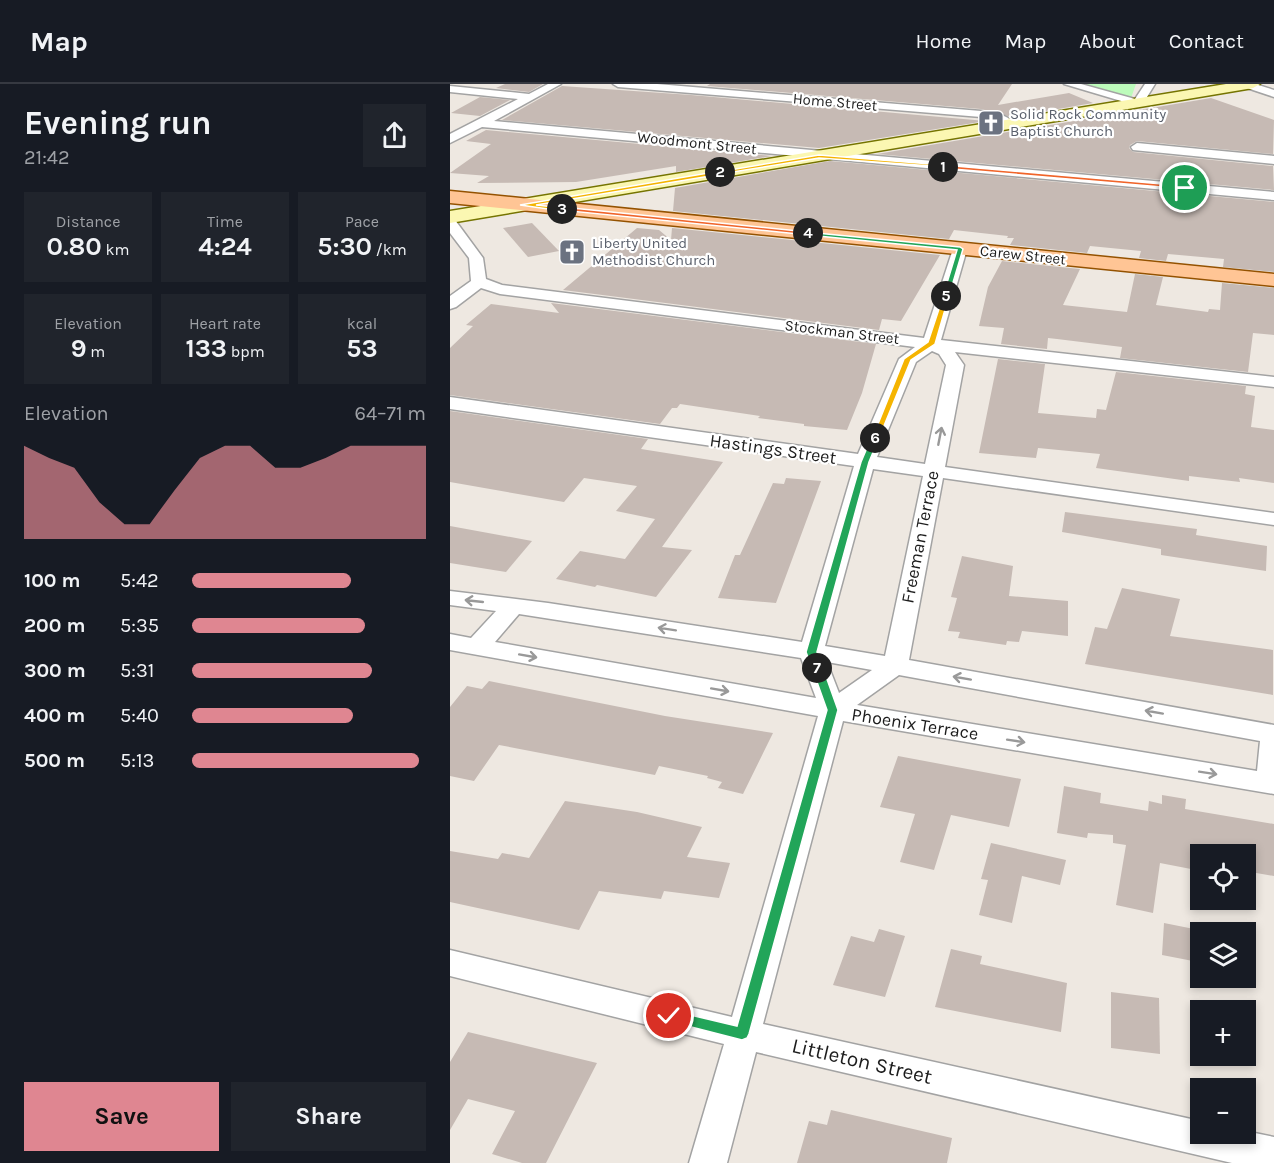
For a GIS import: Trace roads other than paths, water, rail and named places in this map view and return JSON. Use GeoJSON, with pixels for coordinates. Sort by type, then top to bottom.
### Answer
{"type":"FeatureCollection","features":[{"type":"Feature","properties":{"kind":"main road"},"geometry":{"type":"LineString","coordinates":[[450,217],[1251,84]]}},
{"type":"Feature","properties":{"kind":"main road","name":"Carew Street"},"geometry":{"type":"LineString","coordinates":[[450,197],[1274,280]]}},
{"type":"Feature","properties":{"kind":"street"},"geometry":{"type":"LineString","coordinates":[[450,139],[556,84]]}},
{"type":"Feature","properties":{"kind":"street","name":"Home Street"},"geometry":{"type":"LineString","coordinates":[[618,84],[981,114],[998,117],[1014,124]]}},
{"type":"Feature","properties":{"kind":"street"},"geometry":{"type":"LineString","coordinates":[[1069,84],[1138,103],[1150,84]]}},
{"type":"Feature","properties":{"kind":"street"},"geometry":{"type":"LineString","coordinates":[[1251,84],[1274,94]]}},
{"type":"Feature","properties":{"kind":"street"},"geometry":{"type":"LineString","coordinates":[[450,89],[530,97]]}},
{"type":"Feature","properties":{"kind":"street","name":"Woodmont Street"},"geometry":{"type":"LineString","coordinates":[[479,123],[1274,196]]}},
{"type":"Feature","properties":{"kind":"street"},"geometry":{"type":"LineString","coordinates":[[1137,147],[1274,160]]}},
{"type":"Feature","properties":{"kind":"street"},"geometry":{"type":"LineString","coordinates":[[450,223],[477,258],[479,282],[450,304]]}},
{"type":"Feature","properties":{"kind":"street"},"geometry":{"type":"LineString","coordinates":[[708,1163],[832,710],[812,652],[865,462],[908,359],[932,344],[960,249]]}},
{"type":"Feature","properties":{"kind":"street","name":"Stockman Street"},"geometry":{"type":"LineString","coordinates":[[479,282],[500,289],[932,344],[1274,382]]}},
{"type":"Feature","properties":{"kind":"street","name":"Freeman Terrace"},"geometry":{"type":"LineString","coordinates":[[895,666],[955,365],[945,350],[932,344]]}},
{"type":"Feature","properties":{"kind":"street","name":"Hastings Street"},"geometry":{"type":"LineString","coordinates":[[450,403],[933,473],[1274,519]]}},
{"type":"Feature","properties":{"kind":"street"},"geometry":{"type":"LineString","coordinates":[[450,598],[514,605],[812,652],[1274,734]]}},
{"type":"Feature","properties":{"kind":"street"},"geometry":{"type":"LineString","coordinates":[[477,647],[514,605]]}},
{"type":"Feature","properties":{"kind":"street","name":"Phoenix Terrace"},"geometry":{"type":"LineString","coordinates":[[450,642],[832,710],[1272,783]]}},
{"type":"Feature","properties":{"kind":"street"},"geometry":{"type":"LineString","coordinates":[[832,710],[895,666]]}},
{"type":"Feature","properties":{"kind":"street"},"geometry":{"type":"LineString","coordinates":[[1272,783],[1274,739]]}},
{"type":"Feature","properties":{"kind":"street","name":"Littleton Street"},"geometry":{"type":"LineString","coordinates":[[450,963],[742,1034],[1274,1155]]}},
{"type":"Feature","properties":{"kind":"place","name":"Solid Rock Community Baptist Church"},"geometry":{"type":"Point","coordinates":[991,123]}},
{"type":"Feature","properties":{"kind":"place","name":"Liberty United Methodist Church"},"geometry":{"type":"Point","coordinates":[572,252]}}]}
